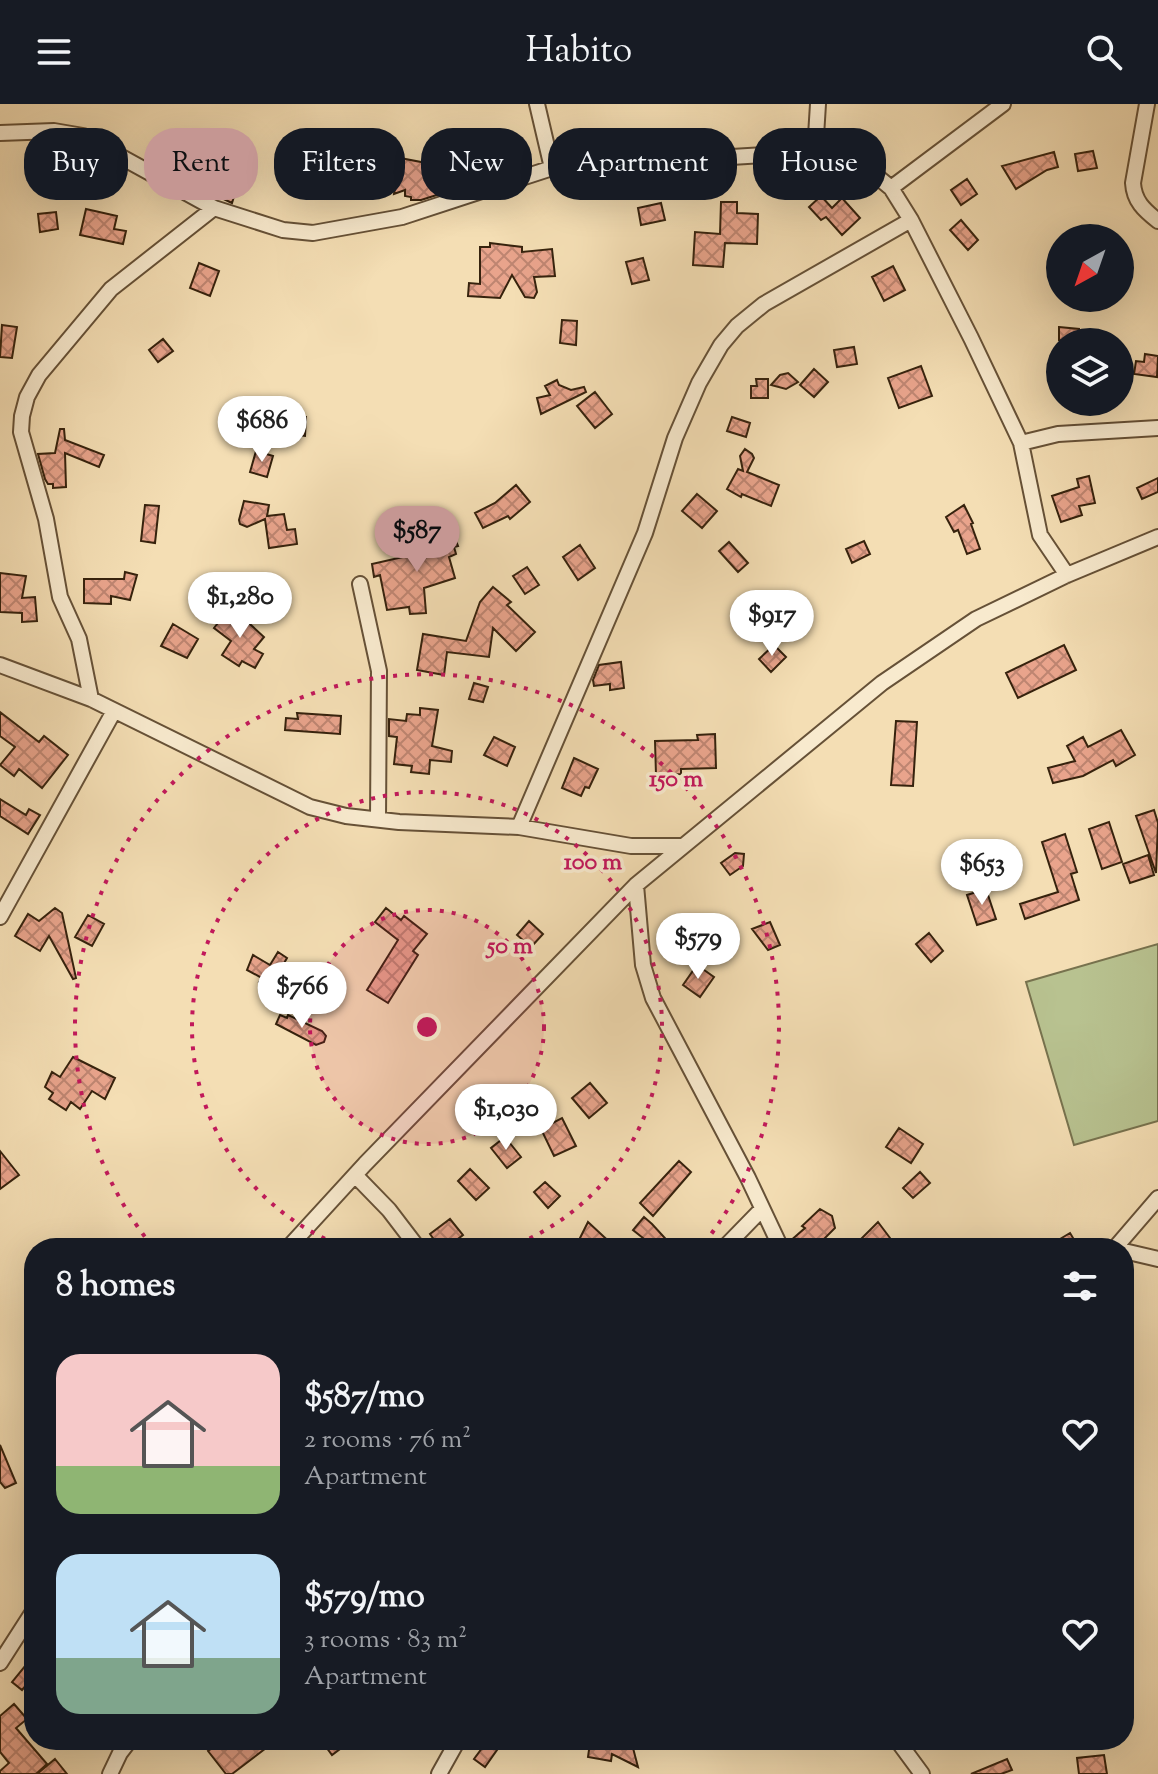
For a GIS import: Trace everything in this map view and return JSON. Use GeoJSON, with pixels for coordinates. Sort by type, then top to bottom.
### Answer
{"type":"FeatureCollection","features":[{"type":"Feature","properties":{"kind":"street"},"geometry":{"type":"LineString","coordinates":[[537,104],[548,151]]}},
{"type":"Feature","properties":{"kind":"street"},"geometry":{"type":"LineString","coordinates":[[816,128],[818,104]]}},
{"type":"Feature","properties":{"kind":"street"},"geometry":{"type":"LineString","coordinates":[[891,188],[1003,104]]}},
{"type":"Feature","properties":{"kind":"street"},"geometry":{"type":"LineString","coordinates":[[1147,104],[1133,183],[1134,194],[1138,203],[1158,221]]}},
{"type":"Feature","properties":{"kind":"street"},"geometry":{"type":"LineString","coordinates":[[0,133],[54,131],[83,136],[214,208],[283,230],[313,233],[402,217],[548,169]]}},
{"type":"Feature","properties":{"kind":"street"},"geometry":{"type":"LineString","coordinates":[[886,184],[911,220],[1021,443],[1040,535],[1067,575]]}},
{"type":"Feature","properties":{"kind":"street"},"geometry":{"type":"LineString","coordinates":[[91,699],[79,639],[60,597],[46,519],[21,432],[24,406],[39,375],[111,289],[214,208]]}},
{"type":"Feature","properties":{"kind":"street"},"geometry":{"type":"LineString","coordinates":[[519,827],[645,533],[675,438],[699,383],[721,345],[737,326],[764,304],[911,220]]}},
{"type":"Feature","properties":{"kind":"street"},"geometry":{"type":"LineString","coordinates":[[1021,443],[1058,434],[1158,428]]}},
{"type":"Feature","properties":{"kind":"street"},"geometry":{"type":"LineString","coordinates":[[297,1238],[636,885],[882,683],[976,619],[1067,575],[1158,537]]}},
{"type":"Feature","properties":{"kind":"street"},"geometry":{"type":"LineString","coordinates":[[360,584],[379,671],[378,819]]}},
{"type":"Feature","properties":{"kind":"street"},"geometry":{"type":"LineString","coordinates":[[0,665],[91,699],[310,807],[346,816],[519,827],[631,846],[682,846]]}},
{"type":"Feature","properties":{"kind":"street"},"geometry":{"type":"LineString","coordinates":[[0,917],[114,711]]}},
{"type":"Feature","properties":{"kind":"street"},"geometry":{"type":"LineString","coordinates":[[636,885],[646,981],[776,1238]]}},
{"type":"Feature","properties":{"kind":"street"},"geometry":{"type":"LineString","coordinates":[[355,1175],[389,1210],[410,1238]]}},
{"type":"Feature","properties":{"kind":"street"},"geometry":{"type":"LineString","coordinates":[[1124,1238],[1158,1198]]}},
{"type":"Feature","properties":{"kind":"street"},"geometry":{"type":"LineString","coordinates":[[734,1238],[762,1209]]}},
{"type":"Feature","properties":{"kind":"street"},"geometry":{"type":"LineString","coordinates":[[1134,1253],[1158,1259]]}},
{"type":"Feature","properties":{"kind":"street"},"geometry":{"type":"LineString","coordinates":[[0,1663],[24,1626]]}},
{"type":"Feature","properties":{"kind":"street"},"geometry":{"type":"LineString","coordinates":[[110,1774],[122,1750]]}},
{"type":"Feature","properties":{"kind":"street"},"geometry":{"type":"LineString","coordinates":[[439,1774],[452,1750]]}},
{"type":"Feature","properties":{"kind":"street"},"geometry":{"type":"LineString","coordinates":[[904,1750],[922,1774]]}},
{"type":"Feature","properties":{"kind":"green space"},"geometry":{"type":"Polygon","coordinates":[[[1158,944],[1158,1121],[1074,1145],[1026,982],[1158,944]]]}},
{"type":"Feature","properties":{"kind":"building"},"geometry":{"type":"Polygon","coordinates":[[[1093,151],[1097,168],[1078,171],[1075,154],[1093,151]]]}},
{"type":"Feature","properties":{"kind":"building"},"geometry":{"type":"Polygon","coordinates":[[[1054,152],[1058,167],[1047,170],[1016,189],[1002,166],[1054,152]]]}},
{"type":"Feature","properties":{"kind":"building"},"geometry":{"type":"Polygon","coordinates":[[[405,159],[421,162],[421,200],[411,200],[411,197],[405,196],[405,159]]]}},
{"type":"Feature","properties":{"kind":"building"},"geometry":{"type":"Polygon","coordinates":[[[967,179],[977,194],[961,205],[951,190],[967,179]]]}},
{"type":"Feature","properties":{"kind":"building"},"geometry":{"type":"Polygon","coordinates":[[[817,200],[825,200],[832,208],[844,200],[860,218],[842,235],[826,217],[821,220],[809,207],[817,200]]]}},
{"type":"Feature","properties":{"kind":"building"},"geometry":{"type":"Polygon","coordinates":[[[721,202],[737,202],[737,213],[758,214],[757,244],[725,243],[723,267],[693,265],[695,232],[720,234],[721,202]]]}},
{"type":"Feature","properties":{"kind":"building"},"geometry":{"type":"Polygon","coordinates":[[[661,203],[665,220],[641,225],[638,208],[661,203]]]}},
{"type":"Feature","properties":{"kind":"building"},"geometry":{"type":"Polygon","coordinates":[[[86,209],[117,216],[114,229],[126,231],[123,244],[80,235],[86,209]]]}},
{"type":"Feature","properties":{"kind":"building"},"geometry":{"type":"Polygon","coordinates":[[[56,212],[58,229],[40,232],[38,214],[56,212]]]}},
{"type":"Feature","properties":{"kind":"building"},"geometry":{"type":"Polygon","coordinates":[[[961,220],[978,240],[968,250],[950,230],[961,220]]]}},
{"type":"Feature","properties":{"kind":"building"},"geometry":{"type":"Polygon","coordinates":[[[490,243],[522,247],[522,252],[552,249],[555,276],[534,277],[537,292],[534,298],[525,297],[512,275],[500,298],[468,296],[469,283],[480,284],[480,247],[490,247],[490,243]]]}},
{"type":"Feature","properties":{"kind":"building"},"geometry":{"type":"Polygon","coordinates":[[[643,258],[649,280],[632,284],[626,262],[643,258]]]}},
{"type":"Feature","properties":{"kind":"building"},"geometry":{"type":"Polygon","coordinates":[[[199,263],[219,271],[210,296],[190,288],[199,263]]]}},
{"type":"Feature","properties":{"kind":"building"},"geometry":{"type":"Polygon","coordinates":[[[893,266],[905,290],[884,301],[872,277],[893,266]]]}},
{"type":"Feature","properties":{"kind":"building"},"geometry":{"type":"Polygon","coordinates":[[[562,320],[577,321],[576,345],[560,343],[562,320]]]}},
{"type":"Feature","properties":{"kind":"building"},"geometry":{"type":"Polygon","coordinates":[[[2,325],[17,327],[12,358],[0,357],[2,325]]]}},
{"type":"Feature","properties":{"kind":"building"},"geometry":{"type":"Polygon","coordinates":[[[163,339],[173,351],[158,362],[149,350],[163,339]]]}},
{"type":"Feature","properties":{"kind":"building"},"geometry":{"type":"Polygon","coordinates":[[[854,347],[857,364],[837,367],[834,350],[854,347]]]}},
{"type":"Feature","properties":{"kind":"building"},"geometry":{"type":"Polygon","coordinates":[[[1145,354],[1158,356],[1157,377],[1134,374],[1136,361],[1144,362],[1145,354]]]}},
{"type":"Feature","properties":{"kind":"building"},"geometry":{"type":"Polygon","coordinates":[[[921,366],[932,396],[899,408],[888,378],[921,366]]]}},
{"type":"Feature","properties":{"kind":"building"},"geometry":{"type":"Polygon","coordinates":[[[814,369],[828,382],[814,397],[800,385],[814,369]]]}},
{"type":"Feature","properties":{"kind":"building"},"geometry":{"type":"Polygon","coordinates":[[[788,373],[798,382],[786,389],[771,385],[780,375],[788,373]]]}},
{"type":"Feature","properties":{"kind":"building"},"geometry":{"type":"Polygon","coordinates":[[[756,379],[768,379],[768,398],[751,398],[751,386],[757,386],[756,379]]]}},
{"type":"Feature","properties":{"kind":"building"},"geometry":{"type":"Polygon","coordinates":[[[557,380],[559,385],[571,390],[584,387],[586,392],[541,414],[537,398],[550,395],[545,386],[557,380]]]}},
{"type":"Feature","properties":{"kind":"building"},"geometry":{"type":"Polygon","coordinates":[[[595,392],[612,414],[595,428],[577,406],[595,392]]]}},
{"type":"Feature","properties":{"kind":"building"},"geometry":{"type":"Polygon","coordinates":[[[281,415],[306,417],[305,436],[279,433],[281,415]]]}},
{"type":"Feature","properties":{"kind":"building"},"geometry":{"type":"Polygon","coordinates":[[[732,417],[750,423],[746,437],[727,431],[732,417]]]}},
{"type":"Feature","properties":{"kind":"building"},"geometry":{"type":"Polygon","coordinates":[[[60,429],[64,429],[65,440],[104,455],[99,467],[65,453],[66,487],[53,488],[53,484],[48,484],[45,479],[38,454],[55,453],[60,429]]]}},
{"type":"Feature","properties":{"kind":"building"},"geometry":{"type":"Polygon","coordinates":[[[745,449],[754,458],[747,472],[779,485],[771,506],[742,494],[741,497],[727,489],[738,469],[743,471],[740,456],[745,449]]]}},
{"type":"Feature","properties":{"kind":"building"},"geometry":{"type":"Polygon","coordinates":[[[256,451],[273,456],[267,477],[250,472],[256,451]]]}},
{"type":"Feature","properties":{"kind":"building"},"geometry":{"type":"Polygon","coordinates":[[[1089,476],[1095,503],[1079,506],[1082,515],[1061,522],[1052,496],[1079,487],[1077,479],[1089,476]]]}},
{"type":"Feature","properties":{"kind":"building"},"geometry":{"type":"Polygon","coordinates":[[[1158,478],[1158,492],[1142,499],[1137,488],[1158,478]]]}},
{"type":"Feature","properties":{"kind":"building"},"geometry":{"type":"Polygon","coordinates":[[[516,485],[530,502],[510,519],[508,516],[483,528],[475,513],[495,503],[516,485]]]}},
{"type":"Feature","properties":{"kind":"building"},"geometry":{"type":"Polygon","coordinates":[[[697,494],[717,511],[702,528],[682,511],[697,494]]]}},
{"type":"Feature","properties":{"kind":"building"},"geometry":{"type":"Polygon","coordinates":[[[244,501],[269,505],[267,516],[284,514],[287,530],[295,529],[297,544],[269,548],[265,519],[247,527],[240,524],[244,501]]]}},
{"type":"Feature","properties":{"kind":"building"},"geometry":{"type":"Polygon","coordinates":[[[145,505],[159,506],[155,543],[141,541],[145,505]]]}},
{"type":"Feature","properties":{"kind":"building"},"geometry":{"type":"Polygon","coordinates":[[[964,505],[980,549],[967,554],[958,530],[954,532],[946,517],[964,505]]]}},
{"type":"Feature","properties":{"kind":"building"},"geometry":{"type":"Polygon","coordinates":[[[451,528],[458,546],[454,547],[456,554],[449,557],[455,578],[424,588],[426,613],[410,614],[409,607],[387,610],[380,575],[374,577],[372,564],[438,549],[432,535],[451,528]]]}},
{"type":"Feature","properties":{"kind":"building"},"geometry":{"type":"Polygon","coordinates":[[[864,541],[870,554],[852,563],[846,549],[864,541]]]}},
{"type":"Feature","properties":{"kind":"building"},"geometry":{"type":"Polygon","coordinates":[[[729,542],[748,563],[738,572],[719,551],[729,542]]]}},
{"type":"Feature","properties":{"kind":"building"},"geometry":{"type":"Polygon","coordinates":[[[580,545],[595,568],[578,580],[563,557],[580,545]]]}},
{"type":"Feature","properties":{"kind":"building"},"geometry":{"type":"Polygon","coordinates":[[[527,567],[539,585],[525,594],[513,576],[527,567]]]}},
{"type":"Feature","properties":{"kind":"building"},"geometry":{"type":"Polygon","coordinates":[[[125,572],[137,575],[130,600],[111,596],[111,604],[84,603],[84,579],[124,579],[125,572]]]}},
{"type":"Feature","properties":{"kind":"building"},"geometry":{"type":"Polygon","coordinates":[[[0,573],[26,576],[22,598],[35,597],[37,621],[22,622],[22,613],[0,612],[0,573]]]}},
{"type":"Feature","properties":{"kind":"building"},"geometry":{"type":"Polygon","coordinates":[[[493,587],[511,602],[507,605],[535,632],[516,651],[493,628],[489,657],[447,652],[444,675],[417,670],[423,634],[466,641],[480,602],[493,587]]]}},
{"type":"Feature","properties":{"kind":"building"},"geometry":{"type":"Polygon","coordinates":[[[786,601],[798,612],[773,638],[761,632],[757,626],[759,621],[771,617],[786,601]]]}},
{"type":"Feature","properties":{"kind":"building"},"geometry":{"type":"Polygon","coordinates":[[[226,613],[234,619],[239,614],[264,637],[254,649],[263,654],[255,668],[242,661],[239,666],[222,655],[231,641],[214,628],[226,613]]]}},
{"type":"Feature","properties":{"kind":"building"},"geometry":{"type":"Polygon","coordinates":[[[173,624],[198,639],[187,658],[161,646],[173,624]]]}},
{"type":"Feature","properties":{"kind":"building"},"geometry":{"type":"Polygon","coordinates":[[[774,645],[786,657],[771,672],[759,659],[774,645]]]}},
{"type":"Feature","properties":{"kind":"building"},"geometry":{"type":"Polygon","coordinates":[[[1064,645],[1076,670],[1018,698],[1006,673],[1064,645]]]}},
{"type":"Feature","properties":{"kind":"building"},"geometry":{"type":"Polygon","coordinates":[[[621,662],[624,688],[610,690],[610,684],[594,686],[599,665],[621,662]]]}},
{"type":"Feature","properties":{"kind":"building"},"geometry":{"type":"Polygon","coordinates":[[[474,683],[488,687],[483,702],[469,699],[474,683]]]}},
{"type":"Feature","properties":{"kind":"building"},"geometry":{"type":"Polygon","coordinates":[[[420,708],[438,710],[432,746],[452,751],[451,762],[430,760],[429,774],[411,772],[412,766],[394,764],[397,737],[389,736],[389,719],[406,721],[407,714],[420,715],[420,708]]]}},
{"type":"Feature","properties":{"kind":"building"},"geometry":{"type":"Polygon","coordinates":[[[0,712],[39,742],[44,736],[68,755],[42,788],[19,769],[14,776],[0,765],[15,747],[0,736],[0,712]]]}},
{"type":"Feature","properties":{"kind":"building"},"geometry":{"type":"Polygon","coordinates":[[[297,713],[341,716],[340,734],[285,730],[286,718],[298,719],[297,713]]]}},
{"type":"Feature","properties":{"kind":"building"},"geometry":{"type":"Polygon","coordinates":[[[896,721],[917,722],[913,786],[891,785],[896,721]]]}},
{"type":"Feature","properties":{"kind":"building"},"geometry":{"type":"Polygon","coordinates":[[[1121,730],[1135,755],[1116,766],[1113,760],[1083,776],[1053,783],[1048,768],[1075,761],[1067,746],[1083,737],[1088,747],[1121,730]]]}},
{"type":"Feature","properties":{"kind":"building"},"geometry":{"type":"Polygon","coordinates":[[[715,734],[716,768],[681,769],[681,774],[656,775],[655,741],[698,740],[697,735],[715,734]]]}},
{"type":"Feature","properties":{"kind":"building"},"geometry":{"type":"Polygon","coordinates":[[[494,737],[515,747],[507,766],[484,755],[494,737]]]}},
{"type":"Feature","properties":{"kind":"building"},"geometry":{"type":"Polygon","coordinates":[[[574,758],[598,769],[589,788],[585,787],[581,796],[562,788],[574,758]]]}},
{"type":"Feature","properties":{"kind":"building"},"geometry":{"type":"Polygon","coordinates":[[[0,799],[26,815],[29,809],[40,815],[28,834],[0,816],[0,799]]]}},
{"type":"Feature","properties":{"kind":"building"},"geometry":{"type":"Polygon","coordinates":[[[1154,810],[1158,823],[1156,873],[1136,816],[1154,810]]]}},
{"type":"Feature","properties":{"kind":"building"},"geometry":{"type":"Polygon","coordinates":[[[1109,822],[1122,862],[1102,869],[1089,829],[1109,822]]]}},
{"type":"Feature","properties":{"kind":"building"},"geometry":{"type":"Polygon","coordinates":[[[1065,834],[1077,872],[1071,874],[1079,900],[1025,919],[1020,904],[1058,892],[1042,842],[1065,834]]]}},
{"type":"Feature","properties":{"kind":"building"},"geometry":{"type":"Polygon","coordinates":[[[735,853],[744,854],[743,866],[730,875],[721,863],[735,853]]]}},
{"type":"Feature","properties":{"kind":"building"},"geometry":{"type":"Polygon","coordinates":[[[1148,855],[1154,875],[1130,883],[1123,864],[1148,855]]]}},
{"type":"Feature","properties":{"kind":"building"},"geometry":{"type":"Polygon","coordinates":[[[986,889],[996,919],[977,925],[967,895],[986,889]]]}},
{"type":"Feature","properties":{"kind":"building"},"geometry":{"type":"Polygon","coordinates":[[[55,908],[62,913],[76,978],[73,979],[49,936],[40,951],[15,936],[28,914],[39,921],[55,908]]]}},
{"type":"Feature","properties":{"kind":"building"},"geometry":{"type":"Polygon","coordinates":[[[386,908],[401,920],[404,916],[427,934],[413,951],[418,955],[388,1003],[367,990],[398,940],[375,922],[386,908]]]}},
{"type":"Feature","properties":{"kind":"building"},"geometry":{"type":"Polygon","coordinates":[[[88,915],[104,924],[92,946],[75,937],[88,915]]]}},
{"type":"Feature","properties":{"kind":"building"},"geometry":{"type":"Polygon","coordinates":[[[529,921],[543,934],[531,947],[517,935],[529,921]]]}},
{"type":"Feature","properties":{"kind":"building"},"geometry":{"type":"Polygon","coordinates":[[[770,922],[780,945],[768,950],[752,929],[770,922]]]}},
{"type":"Feature","properties":{"kind":"building"},"geometry":{"type":"Polygon","coordinates":[[[929,933],[943,951],[931,962],[916,944],[929,933]]]}},
{"type":"Feature","properties":{"kind":"building"},"geometry":{"type":"Polygon","coordinates":[[[278,952],[287,958],[268,990],[259,982],[262,978],[247,970],[253,955],[270,965],[278,952]]]}},
{"type":"Feature","properties":{"kind":"building"},"geometry":{"type":"Polygon","coordinates":[[[697,965],[714,977],[700,997],[683,985],[697,965]]]}},
{"type":"Feature","properties":{"kind":"building"},"geometry":{"type":"Polygon","coordinates":[[[280,1015],[287,1018],[288,1015],[322,1031],[326,1036],[324,1042],[316,1045],[276,1024],[280,1015]]]}},
{"type":"Feature","properties":{"kind":"building"},"geometry":{"type":"Polygon","coordinates":[[[73,1057],[115,1078],[105,1099],[92,1091],[80,1109],[71,1102],[66,1110],[49,1099],[53,1093],[45,1087],[52,1072],[60,1077],[73,1057]]]}},
{"type":"Feature","properties":{"kind":"building"},"geometry":{"type":"Polygon","coordinates":[[[590,1083],[607,1103],[589,1118],[572,1098],[590,1083]]]}},
{"type":"Feature","properties":{"kind":"building"},"geometry":{"type":"Polygon","coordinates":[[[562,1118],[576,1146],[554,1156],[541,1129],[562,1118]]]}},
{"type":"Feature","properties":{"kind":"building"},"geometry":{"type":"Polygon","coordinates":[[[899,1128],[923,1144],[911,1163],[886,1147],[899,1128]]]}},
{"type":"Feature","properties":{"kind":"building"},"geometry":{"type":"Polygon","coordinates":[[[505,1137],[521,1157],[507,1168],[491,1148],[505,1137]]]}},
{"type":"Feature","properties":{"kind":"building"},"geometry":{"type":"Polygon","coordinates":[[[0,1151],[19,1175],[0,1189],[0,1151]]]}},
{"type":"Feature","properties":{"kind":"building"},"geometry":{"type":"Polygon","coordinates":[[[679,1161],[691,1172],[653,1216],[640,1203],[679,1161]]]}},
{"type":"Feature","properties":{"kind":"building"},"geometry":{"type":"Polygon","coordinates":[[[470,1169],[489,1188],[476,1200],[458,1181],[470,1169]]]}},
{"type":"Feature","properties":{"kind":"building"},"geometry":{"type":"Polygon","coordinates":[[[920,1172],[930,1183],[913,1198],[903,1188],[920,1172]]]}},
{"type":"Feature","properties":{"kind":"building"},"geometry":{"type":"Polygon","coordinates":[[[545,1182],[560,1196],[548,1208],[534,1192],[545,1182]]]}},
{"type":"Feature","properties":{"kind":"building"},"geometry":{"type":"Polygon","coordinates":[[[820,1209],[832,1216],[835,1228],[825,1238],[794,1238],[805,1228],[802,1226],[820,1209]]]}},
{"type":"Feature","properties":{"kind":"building"},"geometry":{"type":"Polygon","coordinates":[[[644,1217],[665,1238],[643,1238],[633,1230],[644,1217]]]}},
{"type":"Feature","properties":{"kind":"building"},"geometry":{"type":"Polygon","coordinates":[[[450,1219],[463,1235],[459,1238],[433,1238],[430,1234],[450,1219]]]}},
{"type":"Feature","properties":{"kind":"building"},"geometry":{"type":"Polygon","coordinates":[[[588,1222],[605,1238],[580,1238],[588,1222]]]}},
{"type":"Feature","properties":{"kind":"building"},"geometry":{"type":"Polygon","coordinates":[[[878,1222],[890,1238],[862,1238],[878,1222]]]}},
{"type":"Feature","properties":{"kind":"building"},"geometry":{"type":"Polygon","coordinates":[[[0,1445],[16,1483],[5,1488],[0,1482],[0,1445]]]}},
{"type":"Feature","properties":{"kind":"building"},"geometry":{"type":"Polygon","coordinates":[[[24,1667],[24,1688],[22,1690],[12,1682],[24,1667]]]}},
{"type":"Feature","properties":{"kind":"building"},"geometry":{"type":"Polygon","coordinates":[[[14,1704],[24,1716],[24,1721],[16,1728],[24,1737],[24,1750],[35,1750],[47,1764],[36,1774],[0,1774],[9,1763],[0,1752],[0,1716],[14,1704]]]}},
{"type":"Feature","properties":{"kind":"building"},"geometry":{"type":"Polygon","coordinates":[[[263,1750],[232,1774],[226,1774],[208,1751],[263,1750]]]}},
{"type":"Feature","properties":{"kind":"building"},"geometry":{"type":"Polygon","coordinates":[[[481,1750],[497,1750],[485,1767],[474,1759],[481,1750]]]}},
{"type":"Feature","properties":{"kind":"building"},"geometry":{"type":"Polygon","coordinates":[[[589,1750],[634,1750],[638,1767],[612,1754],[611,1761],[588,1757],[589,1750]]]}},
{"type":"Feature","properties":{"kind":"building"},"geometry":{"type":"Polygon","coordinates":[[[1104,1755],[1107,1774],[1079,1774],[1077,1758],[1104,1755]]]}},
{"type":"Feature","properties":{"kind":"building"},"geometry":{"type":"Polygon","coordinates":[[[55,1759],[67,1774],[37,1774],[55,1759]]]}},
{"type":"Feature","properties":{"kind":"building"},"geometry":{"type":"Polygon","coordinates":[[[1007,1759],[1012,1770],[1001,1774],[971,1774],[1007,1759]]]}}]}
